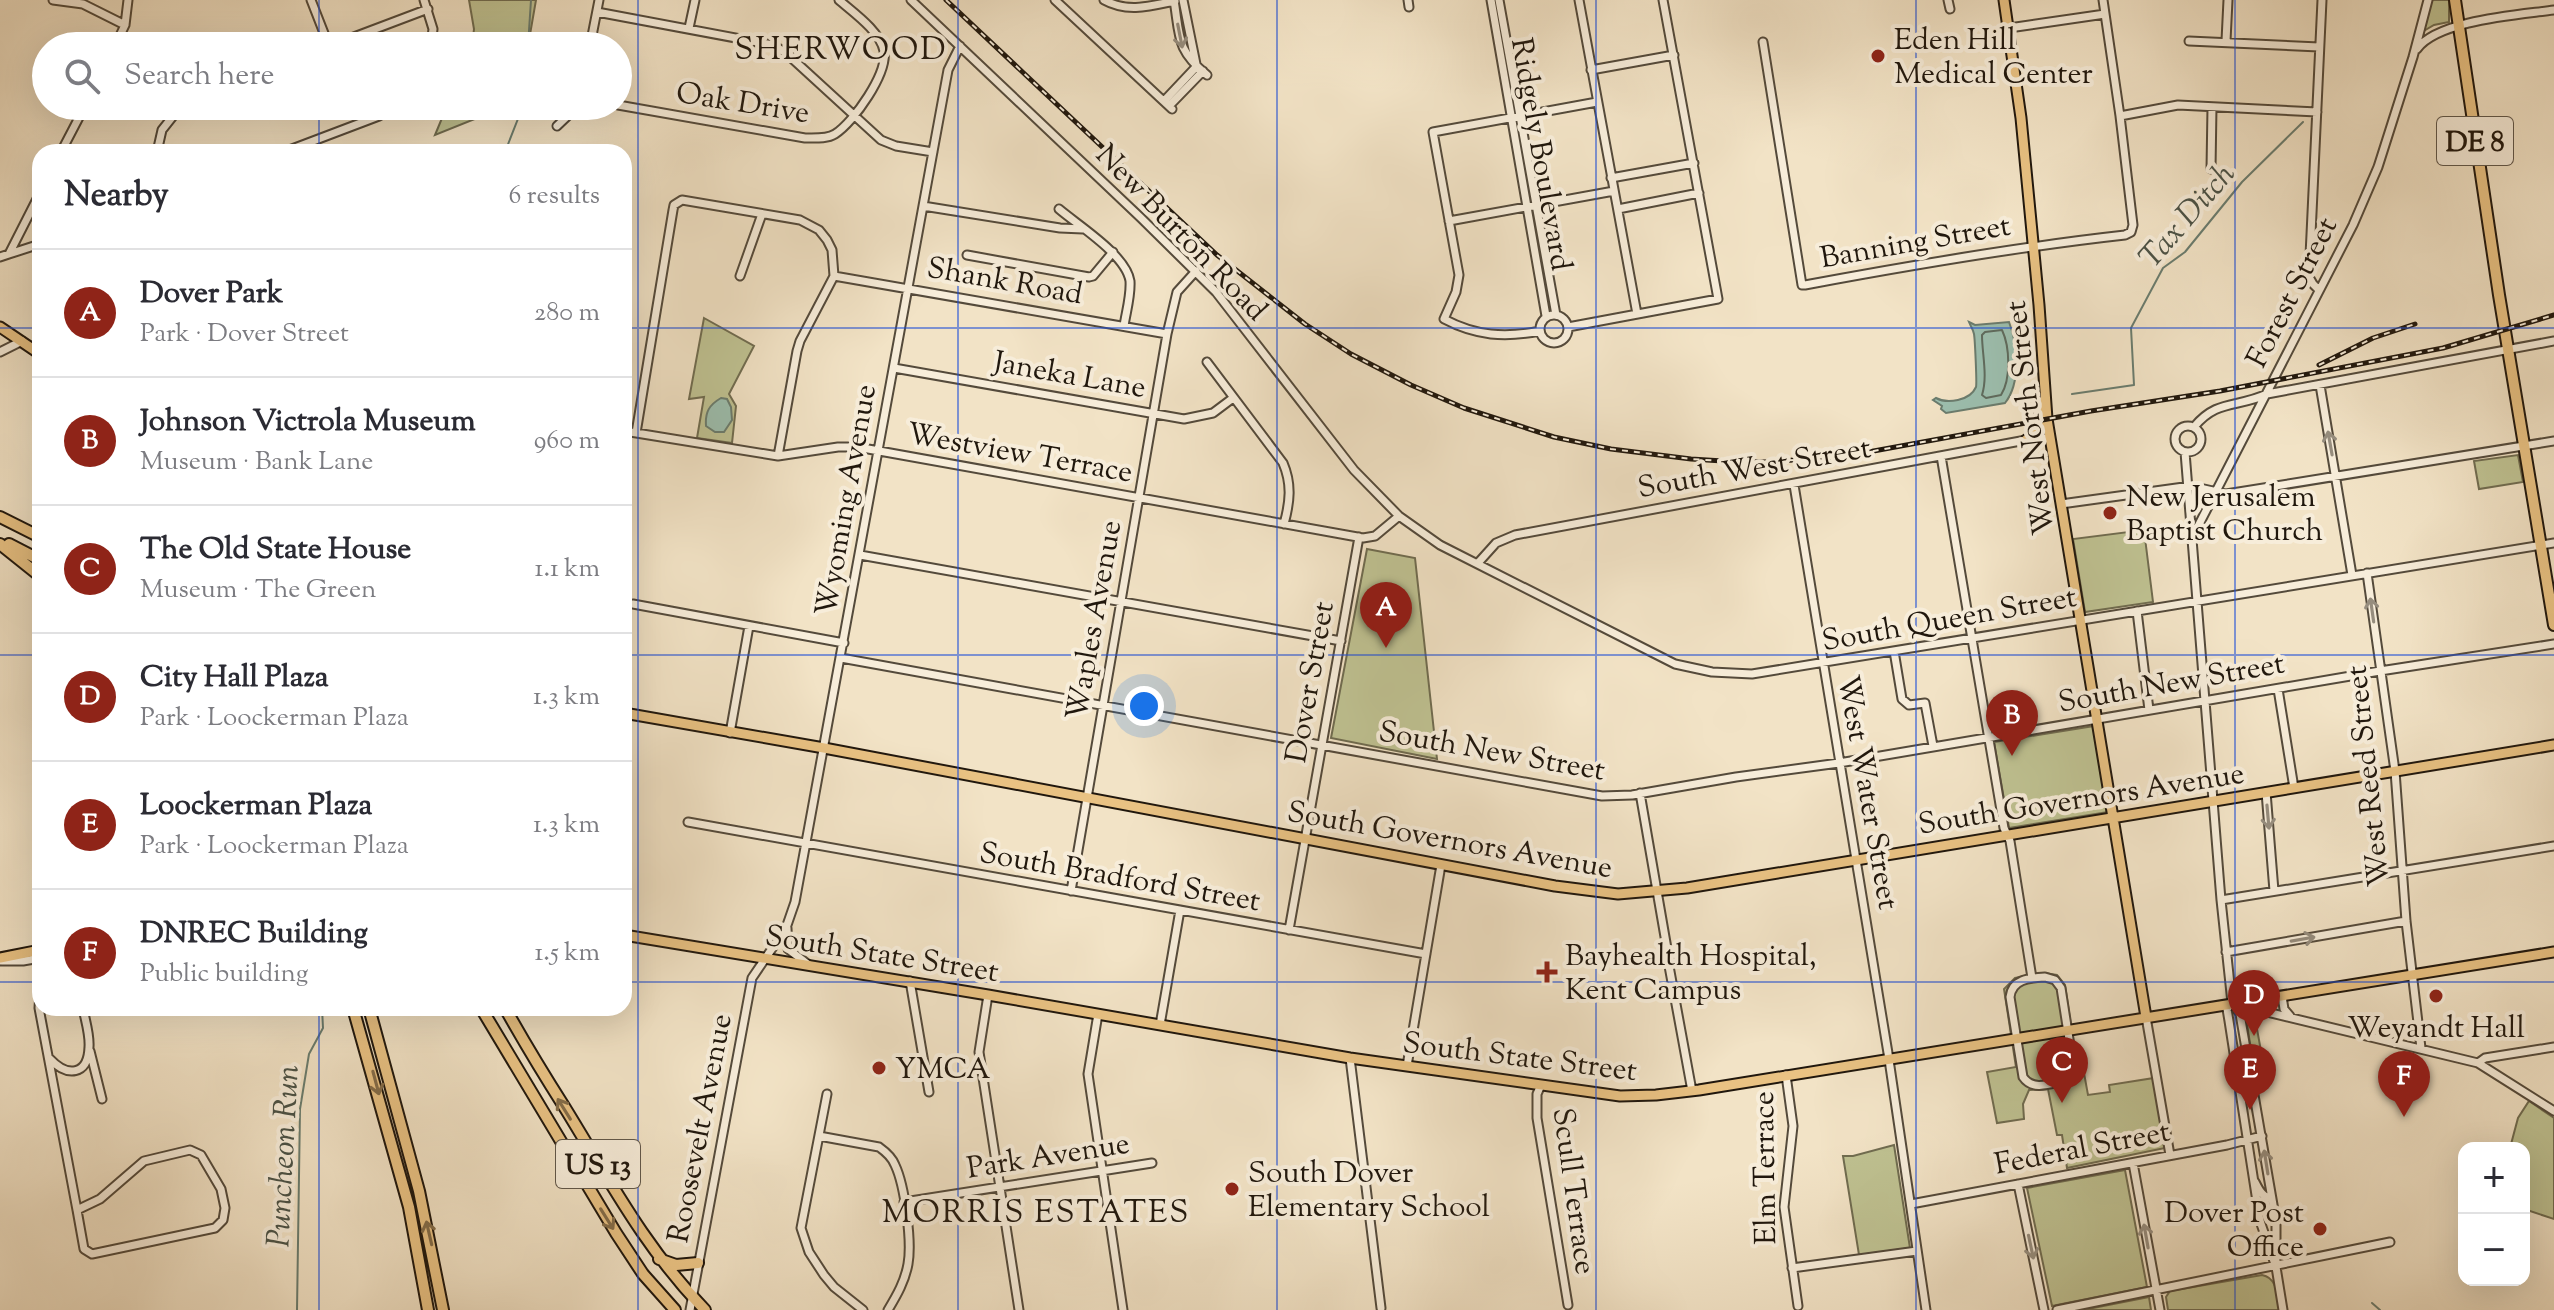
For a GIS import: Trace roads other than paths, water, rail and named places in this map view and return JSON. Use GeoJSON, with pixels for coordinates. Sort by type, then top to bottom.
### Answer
{"type":"FeatureCollection","features":[{"type":"Feature","properties":{"kind":"highway","name":"DE 8"},"geometry":{"type":"LineString","coordinates":[[2455,0],[2554,625]]}},
{"type":"Feature","properties":{"kind":"highway"},"geometry":{"type":"LineString","coordinates":[[0,517],[32,533]]}},
{"type":"Feature","properties":{"kind":"highway"},"geometry":{"type":"LineString","coordinates":[[0,542],[32,556]]}},
{"type":"Feature","properties":{"kind":"highway"},"geometry":{"type":"LineString","coordinates":[[0,542],[32,569]]}},
{"type":"Feature","properties":{"kind":"highway"},"geometry":{"type":"LineString","coordinates":[[355,1016],[409,1207],[428,1310]]}},
{"type":"Feature","properties":{"kind":"highway"},"geometry":{"type":"LineString","coordinates":[[371,1016],[419,1191],[443,1310]]}},
{"type":"Feature","properties":{"kind":"highway","name":"US 13"},"geometry":{"type":"LineString","coordinates":[[486,1016],[567,1154],[643,1274],[675,1310]]}},
{"type":"Feature","properties":{"kind":"highway"},"geometry":{"type":"LineString","coordinates":[[502,1016],[541,1073]]}},
{"type":"Feature","properties":{"kind":"highway","name":"US 13"},"geometry":{"type":"LineString","coordinates":[[509,1016],[632,1220],[659,1259],[705,1310]]}},
{"type":"Feature","properties":{"kind":"highway"},"geometry":{"type":"LineString","coordinates":[[567,1154],[578,1151],[589,1159],[616,1203],[632,1220]]}},
{"type":"Feature","properties":{"kind":"highway"},"geometry":{"type":"LineString","coordinates":[[659,1259],[676,1265],[698,1263]]}},
{"type":"Feature","properties":{"kind":"main road","name":"West North Street"},"geometry":{"type":"LineString","coordinates":[[2004,0],[2021,118],[2049,438],[2146,1017]]}},
{"type":"Feature","properties":{"kind":"main road"},"geometry":{"type":"LineString","coordinates":[[0,327],[32,348]]}},
{"type":"Feature","properties":{"kind":"main road"},"geometry":{"type":"LineString","coordinates":[[2026,440],[2036,435],[2040,427],[2042,358]]}},
{"type":"Feature","properties":{"kind":"main road","name":"South Governors Avenue"},"geometry":{"type":"LineString","coordinates":[[632,715],[1441,865],[1618,894],[1657,891],[2554,745]]}},
{"type":"Feature","properties":{"kind":"main road","name":"South State Street"},"geometry":{"type":"LineString","coordinates":[[632,936],[1350,1058],[1620,1096],[1692,1091],[2554,952]]}},
{"type":"Feature","properties":{"kind":"main road"},"geometry":{"type":"LineString","coordinates":[[0,959],[32,952]]}},
{"type":"Feature","properties":{"kind":"street"},"geometry":{"type":"LineString","coordinates":[[53,0],[83,4],[125,25]]}},
{"type":"Feature","properties":{"kind":"street"},"geometry":{"type":"LineString","coordinates":[[122,32],[128,0]]}},
{"type":"Feature","properties":{"kind":"street"},"geometry":{"type":"LineString","coordinates":[[311,0],[324,32]]}},
{"type":"Feature","properties":{"kind":"street"},"geometry":{"type":"LineString","coordinates":[[424,0],[433,32]]}},
{"type":"Feature","properties":{"kind":"street"},"geometry":{"type":"LineString","coordinates":[[593,32],[599,0]]}},
{"type":"Feature","properties":{"kind":"street"},"geometry":{"type":"LineString","coordinates":[[689,28],[695,0]]}},
{"type":"Feature","properties":{"kind":"street"},"geometry":{"type":"LineString","coordinates":[[839,0],[876,35],[884,50],[882,73],[853,116]]}},
{"type":"Feature","properties":{"kind":"street","name":"New Burton Road"},"geometry":{"type":"LineString","coordinates":[[911,0],[1196,271],[1236,317],[1354,470],[1399,516]]}},
{"type":"Feature","properties":{"kind":"street"},"geometry":{"type":"LineString","coordinates":[[1055,0],[1168,106],[1202,71],[1177,0],[1136,8],[1117,7],[1104,0]]}},
{"type":"Feature","properties":{"kind":"street","name":"Ridgely Boulevard"},"geometry":{"type":"LineString","coordinates":[[1491,0],[1501,32],[1516,117],[1546,316]]}},
{"type":"Feature","properties":{"kind":"street","name":"Ridgely Boulevard"},"geometry":{"type":"LineString","coordinates":[[1499,0],[1503,18],[1501,32]]}},
{"type":"Feature","properties":{"kind":"street"},"geometry":{"type":"LineString","coordinates":[[1579,0],[1637,314]]}},
{"type":"Feature","properties":{"kind":"street"},"geometry":{"type":"LineString","coordinates":[[1568,327],[1718,299],[1663,0]]}},
{"type":"Feature","properties":{"kind":"street"},"geometry":{"type":"LineString","coordinates":[[1948,0],[1950,9]]}},
{"type":"Feature","properties":{"kind":"street"},"geometry":{"type":"LineString","coordinates":[[2103,0],[2120,116],[2178,105],[2317,112]]}},
{"type":"Feature","properties":{"kind":"street"},"geometry":{"type":"LineString","coordinates":[[2226,41],[2228,0]]}},
{"type":"Feature","properties":{"kind":"street"},"geometry":{"type":"LineString","coordinates":[[2319,290],[2309,277],[2322,0]]}},
{"type":"Feature","properties":{"kind":"street","name":"Forest Street"},"geometry":{"type":"LineString","coordinates":[[2192,539],[2353,225],[2378,167],[2428,0]]}},
{"type":"Feature","properties":{"kind":"street"},"geometry":{"type":"LineString","coordinates":[[367,32],[428,9]]}},
{"type":"Feature","properties":{"kind":"street"},"geometry":{"type":"LineString","coordinates":[[2413,57],[2418,46],[2427,38],[2457,26],[2554,10]]}},
{"type":"Feature","properties":{"kind":"street"},"geometry":{"type":"LineString","coordinates":[[597,12],[753,40],[780,48],[888,144],[933,152]]}},
{"type":"Feature","properties":{"kind":"street"},"geometry":{"type":"LineString","coordinates":[[2009,28],[2105,14]]}},
{"type":"Feature","properties":{"kind":"street"},"geometry":{"type":"LineString","coordinates":[[2189,41],[2319,47]]}},
{"type":"Feature","properties":{"kind":"street","name":"Banning Street"},"geometry":{"type":"LineString","coordinates":[[1763,42],[1804,285],[2033,245],[2131,232],[2133,225],[2120,116]]}},
{"type":"Feature","properties":{"kind":"street","name":"Wyoming Avenue"},"geometry":{"type":"LineString","coordinates":[[765,958],[787,927],[795,902],[948,70],[960,46]]}},
{"type":"Feature","properties":{"kind":"street"},"geometry":{"type":"LineString","coordinates":[[1591,70],[1674,55]]}},
{"type":"Feature","properties":{"kind":"street"},"geometry":{"type":"LineString","coordinates":[[1540,331],[1491,336],[1472,332],[1444,319],[1455,296],[1459,275],[1433,132],[1597,102]]}},
{"type":"Feature","properties":{"kind":"street","name":"Oak Drive"},"geometry":{"type":"LineString","coordinates":[[632,107],[817,138],[835,134],[853,116]]}},
{"type":"Feature","properties":{"kind":"street"},"geometry":{"type":"LineString","coordinates":[[2211,169],[2212,107]]}},
{"type":"Feature","properties":{"kind":"street"},"geometry":{"type":"LineString","coordinates":[[1516,117],[1537,204],[1556,315]]}},
{"type":"Feature","properties":{"kind":"street"},"geometry":{"type":"LineString","coordinates":[[65,144],[78,120]]}},
{"type":"Feature","properties":{"kind":"street"},"geometry":{"type":"LineString","coordinates":[[159,144],[162,130],[170,120]]}},
{"type":"Feature","properties":{"kind":"street"},"geometry":{"type":"LineString","coordinates":[[305,144],[368,120]]}},
{"type":"Feature","properties":{"kind":"street"},"geometry":{"type":"LineString","coordinates":[[557,126],[563,120]]}},
{"type":"Feature","properties":{"kind":"street"},"geometry":{"type":"LineString","coordinates":[[1611,178],[1694,163]]}},
{"type":"Feature","properties":{"kind":"street"},"geometry":{"type":"LineString","coordinates":[[1449,221],[1614,191]]}},
{"type":"Feature","properties":{"kind":"street"},"geometry":{"type":"LineString","coordinates":[[1618,209],[1699,193]]}},
{"type":"Feature","properties":{"kind":"street"},"geometry":{"type":"LineString","coordinates":[[636,433],[673,210],[674,205],[682,200],[800,220],[819,230],[832,250],[834,276],[800,341],[778,456]]}},
{"type":"Feature","properties":{"kind":"street"},"geometry":{"type":"LineString","coordinates":[[923,206],[1083,229]]}},
{"type":"Feature","properties":{"kind":"street"},"geometry":{"type":"LineString","coordinates":[[4,256],[32,207]]}},
{"type":"Feature","properties":{"kind":"street"},"geometry":{"type":"LineString","coordinates":[[1059,209],[1113,252],[1127,270],[1130,282],[1124,326]]}},
{"type":"Feature","properties":{"kind":"street"},"geometry":{"type":"LineString","coordinates":[[740,276],[762,214]]}},
{"type":"Feature","properties":{"kind":"street"},"geometry":{"type":"LineString","coordinates":[[4,256],[32,247]]}},
{"type":"Feature","properties":{"kind":"street"},"geometry":{"type":"LineString","coordinates":[[967,255],[1089,277],[1113,252]]}},
{"type":"Feature","properties":{"kind":"street","name":"Waples Avenue"},"geometry":{"type":"LineString","coordinates":[[1071,891],[1167,334],[1177,292],[1196,271]]}},
{"type":"Feature","properties":{"kind":"street","name":"Shank Road"},"geometry":{"type":"LineString","coordinates":[[834,276],[1167,334]]}},
{"type":"Feature","properties":{"kind":"street"},"geometry":{"type":"LineString","coordinates":[[1556,315],[1563,318],[1568,327],[1564,339],[1556,343],[1546,341],[1540,324],[1546,316],[1556,315]]}},
{"type":"Feature","properties":{"kind":"street"},"geometry":{"type":"LineString","coordinates":[[0,352],[22,341]]}},
{"type":"Feature","properties":{"kind":"street"},"geometry":{"type":"LineString","coordinates":[[2194,427],[2214,409],[2252,401],[2267,394],[2554,341]]}},
{"type":"Feature","properties":{"kind":"street"},"geometry":{"type":"LineString","coordinates":[[1207,362],[1283,463],[1290,489],[1284,524]]}},
{"type":"Feature","properties":{"kind":"street","name":"Janeka Lane"},"geometry":{"type":"LineString","coordinates":[[894,368],[1153,414],[1194,418],[1213,413],[1233,398]]}},
{"type":"Feature","properties":{"kind":"street"},"geometry":{"type":"LineString","coordinates":[[2320,385],[2352,575]]}},
{"type":"Feature","properties":{"kind":"street"},"geometry":{"type":"LineString","coordinates":[[2181,427],[2194,427],[2200,432],[2201,442],[2195,450],[2185,452],[2177,448],[2174,437],[2181,427]]}},
{"type":"Feature","properties":{"kind":"street","name":"Westview Terrace"},"geometry":{"type":"LineString","coordinates":[[632,432],[778,456],[846,447],[879,451],[1359,537]]}},
{"type":"Feature","properties":{"kind":"street","name":"South West Street"},"geometry":{"type":"LineString","coordinates":[[1478,563],[1496,543],[1515,535],[2049,438]]}},
{"type":"Feature","properties":{"kind":"street"},"geometry":{"type":"LineString","coordinates":[[2061,504],[2187,487],[2226,494],[2554,441]]}},
{"type":"Feature","properties":{"kind":"street"},"geometry":{"type":"LineString","coordinates":[[2185,452],[2226,952],[2232,1003],[2240,1014],[2276,1222],[2276,1267],[2283,1310]]}},
{"type":"Feature","properties":{"kind":"street"},"geometry":{"type":"LineString","coordinates":[[1941,456],[2032,978]]}},
{"type":"Feature","properties":{"kind":"street","name":"West Water Street"},"geometry":{"type":"LineString","coordinates":[[1794,485],[1889,1059],[1926,1310]]}},
{"type":"Feature","properties":{"kind":"street"},"geometry":{"type":"LineString","coordinates":[[1359,537],[1375,536],[1399,516]]}},
{"type":"Feature","properties":{"kind":"street","name":"South Queen Street"},"geometry":{"type":"LineString","coordinates":[[1399,516],[1440,545],[1643,649],[1690,669],[1752,674],[2554,543]]}},
{"type":"Feature","properties":{"kind":"street","name":"Dover Street"},"geometry":{"type":"LineString","coordinates":[[1289,930],[1359,537]]}},
{"type":"Feature","properties":{"kind":"street"},"geometry":{"type":"LineString","coordinates":[[860,555],[1341,641]]}},
{"type":"Feature","properties":{"kind":"street","name":"West Reed Street"},"geometry":{"type":"LineString","coordinates":[[2367,573],[2395,771],[2406,921],[2421,1048]]}},
{"type":"Feature","properties":{"kind":"street"},"geometry":{"type":"LineString","coordinates":[[633,604],[844,643]]}},
{"type":"Feature","properties":{"kind":"street"},"geometry":{"type":"LineString","coordinates":[[2137,611],[2149,710]]}},
{"type":"Feature","properties":{"kind":"street"},"geometry":{"type":"LineString","coordinates":[[730,733],[749,626]]}},
{"type":"Feature","properties":{"kind":"street","name":"South New Street"},"geometry":{"type":"LineString","coordinates":[[841,658],[1602,796],[1839,763],[2554,644]]}},
{"type":"Feature","properties":{"kind":"street"},"geometry":{"type":"LineString","coordinates":[[1894,651],[1902,699],[1909,705],[1925,703],[1933,746]]}},
{"type":"Feature","properties":{"kind":"street"},"geometry":{"type":"LineString","coordinates":[[2278,689],[2294,788]]}},
{"type":"Feature","properties":{"kind":"street"},"geometry":{"type":"LineString","coordinates":[[2266,792],[2274,891]]}},
{"type":"Feature","properties":{"kind":"street"},"geometry":{"type":"LineString","coordinates":[[1640,793],[1692,1091]]}},
{"type":"Feature","properties":{"kind":"street","name":"South Bradford Street"},"geometry":{"type":"LineString","coordinates":[[688,822],[1426,954]]}},
{"type":"Feature","properties":{"kind":"street"},"geometry":{"type":"LineString","coordinates":[[2221,900],[2554,846]]}},
{"type":"Feature","properties":{"kind":"street"},"geometry":{"type":"LineString","coordinates":[[1407,1066],[1441,865]]}},
{"type":"Feature","properties":{"kind":"street"},"geometry":{"type":"LineString","coordinates":[[1160,1025],[1180,910]]}},
{"type":"Feature","properties":{"kind":"street"},"geometry":{"type":"LineString","coordinates":[[2226,952],[2406,921]]}},
{"type":"Feature","properties":{"kind":"street"},"geometry":{"type":"LineString","coordinates":[[787,927],[788,949],[811,966]]}},
{"type":"Feature","properties":{"kind":"street","name":"Roosevelt Avenue"},"geometry":{"type":"LineString","coordinates":[[690,1310],[752,978],[765,958]]}},
{"type":"Feature","properties":{"kind":"street"},"geometry":{"type":"LineString","coordinates":[[0,959],[32,959]]}},
{"type":"Feature","properties":{"kind":"street"},"geometry":{"type":"LineString","coordinates":[[2045,977],[2059,983],[2067,1030],[2074,1071],[2071,1078],[2035,1086],[2025,1081],[2010,992],[2017,983],[2045,977]]}},
{"type":"Feature","properties":{"kind":"street"},"geometry":{"type":"LineString","coordinates":[[910,981],[929,1092]]}},
{"type":"Feature","properties":{"kind":"street"},"geometry":{"type":"LineString","coordinates":[[988,995],[979,1052],[1019,1310]]}},
{"type":"Feature","properties":{"kind":"street"},"geometry":{"type":"LineString","coordinates":[[2282,996],[2284,1009],[2292,1017]]}},
{"type":"Feature","properties":{"kind":"street"},"geometry":{"type":"LineString","coordinates":[[2232,1003],[2478,1063],[2554,1111]]}},
{"type":"Feature","properties":{"kind":"street"},"geometry":{"type":"LineString","coordinates":[[2232,1003],[2227,1009],[2252,1177],[2260,1221],[2276,1267]]}},
{"type":"Feature","properties":{"kind":"street"},"geometry":{"type":"LineString","coordinates":[[1098,1014],[1088,1074],[1123,1310]]}},
{"type":"Feature","properties":{"kind":"street"},"geometry":{"type":"LineString","coordinates":[[41,1016],[84,1249],[92,1254],[215,1228],[223,1220],[225,1208],[221,1189],[201,1155],[190,1150],[144,1161],[100,1199],[77,1210]]}},
{"type":"Feature","properties":{"kind":"street"},"geometry":{"type":"LineString","coordinates":[[84,1016],[102,1099]]}},
{"type":"Feature","properties":{"kind":"street"},"geometry":{"type":"LineString","coordinates":[[2146,1017],[2170,1155]]}},
{"type":"Feature","properties":{"kind":"street"},"geometry":{"type":"LineString","coordinates":[[2478,1063],[2485,1058],[2554,1047]]}},
{"type":"Feature","properties":{"kind":"street"},"geometry":{"type":"LineString","coordinates":[[55,1091],[57,1078],[83,1066],[89,1048]]}},
{"type":"Feature","properties":{"kind":"street"},"geometry":{"type":"LineString","coordinates":[[49,1057],[68,1072]]}},
{"type":"Feature","properties":{"kind":"street"},"geometry":{"type":"LineString","coordinates":[[1350,1058],[1381,1308]]}},
{"type":"Feature","properties":{"kind":"street","name":"Elm Terrace"},"geometry":{"type":"LineString","coordinates":[[1786,1075],[1793,1126],[1784,1207],[1798,1306]]}},
{"type":"Feature","properties":{"kind":"street","name":"Scull Terrace"},"geometry":{"type":"LineString","coordinates":[[1541,1085],[1537,1094],[1537,1118],[1568,1305]]}},
{"type":"Feature","properties":{"kind":"street"},"geometry":{"type":"LineString","coordinates":[[827,1094],[801,1219],[803,1238],[824,1275],[863,1310]]}},
{"type":"Feature","properties":{"kind":"street"},"geometry":{"type":"LineString","coordinates":[[819,1136],[869,1144],[886,1152],[895,1165],[909,1235],[908,1261],[901,1287],[888,1310]]}},
{"type":"Feature","properties":{"kind":"street","name":"Federal Street"},"geometry":{"type":"LineString","coordinates":[[1911,1204],[2262,1136]]}},
{"type":"Feature","properties":{"kind":"street","name":"Park Avenue"},"geometry":{"type":"LineString","coordinates":[[904,1202],[1152,1163]]}},
{"type":"Feature","properties":{"kind":"street"},"geometry":{"type":"LineString","coordinates":[[2133,1163],[2160,1310]]}},
{"type":"Feature","properties":{"kind":"street"},"geometry":{"type":"LineString","coordinates":[[2252,1177],[2261,1193],[2272,1199]]}},
{"type":"Feature","properties":{"kind":"street"},"geometry":{"type":"LineString","coordinates":[[2018,1184],[2044,1310]]}},
{"type":"Feature","properties":{"kind":"street"},"geometry":{"type":"LineString","coordinates":[[2057,1310],[2390,1242]]}},
{"type":"Feature","properties":{"kind":"street"},"geometry":{"type":"LineString","coordinates":[[1792,1268],[1917,1251]]}},
{"type":"Feature","properties":{"kind":"water"},"geometry":{"type":"Polygon","coordinates":[[[1969,322],[1975,325],[2009,322],[2016,352],[2014,385],[2005,403],[1946,413],[1933,400],[1958,400],[1976,387],[1974,334],[1969,322]]]}},
{"type":"Feature","properties":{"kind":"water"},"geometry":{"type":"Polygon","coordinates":[[[721,398],[727,399],[731,407],[732,420],[724,432],[715,432],[706,426],[706,417],[711,406],[721,398]]]}},
{"type":"Feature","properties":{"kind":"waterway","name":"Puncheon Run"},"geometry":{"type":"LineString","coordinates":[[529,32],[531,0]]}},
{"type":"Feature","properties":{"kind":"waterway","name":"Puncheon Run"},"geometry":{"type":"LineString","coordinates":[[508,144],[518,120]]}},
{"type":"Feature","properties":{"kind":"waterway","name":"Tax Ditch"},"geometry":{"type":"LineString","coordinates":[[2072,394],[2134,385],[2131,328],[2163,268],[2185,252],[2242,182],[2303,122]]}},
{"type":"Feature","properties":{"kind":"waterway","name":"Puncheon Run"},"geometry":{"type":"LineString","coordinates":[[297,1310],[300,1109],[309,1054],[323,1028],[322,1016]]}},
{"type":"Feature","properties":{"kind":"waterway"},"geometry":{"type":"LineString","coordinates":[[2372,1303],[2380,1310]]}},
{"type":"Feature","properties":{"kind":"railway"},"geometry":{"type":"LineString","coordinates":[[946,0],[1217,255],[1305,324],[1351,354],[1464,408],[1554,437],[1611,449],[1723,461],[1841,457],[2091,411],[2220,391],[2443,348],[2554,315]]}},
{"type":"Feature","properties":{"kind":"railway"},"geometry":{"type":"LineString","coordinates":[[2319,365],[2373,338],[2415,324]]}},
{"type":"Feature","properties":{"kind":"place","name":"Eden Hill Medical Center"},"geometry":{"type":"Point","coordinates":[1878,56]}},
{"type":"Feature","properties":{"kind":"place","name":"New Jerusalem Baptist Church"},"geometry":{"type":"Point","coordinates":[2110,513]}},
{"type":"Feature","properties":{"kind":"place","name":"Dover Park"},"geometry":{"type":"Point","coordinates":[1386,648]}},
{"type":"Feature","properties":{"kind":"place","name":"Johnson Victrola Museum"},"geometry":{"type":"Point","coordinates":[2012,756]}},
{"type":"Feature","properties":{"kind":"place","name":"Bayhealth Hospital, Kent Campus"},"geometry":{"type":"Point","coordinates":[1547,972]}},
{"type":"Feature","properties":{"kind":"place","name":"Weyandt Hall"},"geometry":{"type":"Point","coordinates":[2436,996]}},
{"type":"Feature","properties":{"kind":"place","name":"City Hall Plaza"},"geometry":{"type":"Point","coordinates":[2254,1036]}},
{"type":"Feature","properties":{"kind":"place","name":"YMCA"},"geometry":{"type":"Point","coordinates":[879,1068]}},
{"type":"Feature","properties":{"kind":"place","name":"The Old State House"},"geometry":{"type":"Point","coordinates":[2062,1103]}},
{"type":"Feature","properties":{"kind":"place","name":"Loockerman Plaza"},"geometry":{"type":"Point","coordinates":[2250,1110]}},
{"type":"Feature","properties":{"kind":"place","name":"DNREC Building"},"geometry":{"type":"Point","coordinates":[2404,1117]}},
{"type":"Feature","properties":{"kind":"place","name":"South Dover Elementary School"},"geometry":{"type":"Point","coordinates":[1232,1189]}},
{"type":"Feature","properties":{"kind":"place","name":"Dover Post Office"},"geometry":{"type":"Point","coordinates":[2320,1229]}},
{"type":"Feature","properties":{"kind":"district","name":"SHERWOOD"},"geometry":{"type":"Point","coordinates":[841,48]}},
{"type":"Feature","properties":{"kind":"district","name":"MORRIS ESTATES"},"geometry":{"type":"Point","coordinates":[1036,1211]}}]}
